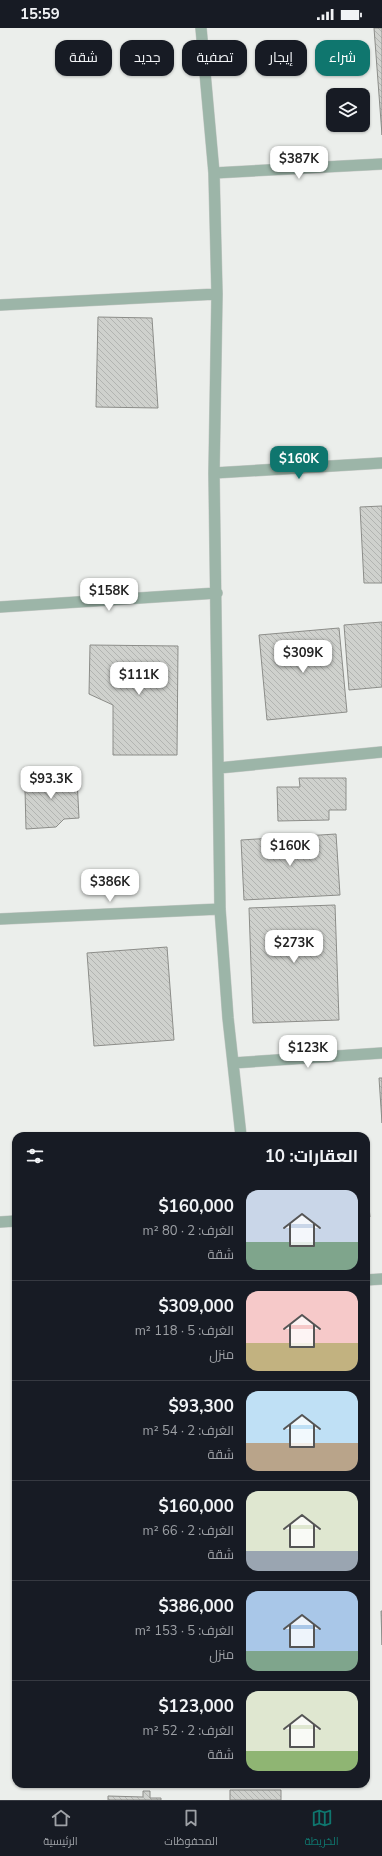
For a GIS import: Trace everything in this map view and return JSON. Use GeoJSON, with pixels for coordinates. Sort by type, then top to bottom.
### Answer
{"type":"FeatureCollection","features":[{"type":"Feature","properties":{"kind":"street"},"geometry":{"type":"LineString","coordinates":[[201,28],[214,173],[217,294],[214,473],[217,594],[220,909],[241,1132]]}},
{"type":"Feature","properties":{"kind":"street"},"geometry":{"type":"LineString","coordinates":[[214,173],[382,164]]}},
{"type":"Feature","properties":{"kind":"street"},"geometry":{"type":"LineString","coordinates":[[0,305],[217,294]]}},
{"type":"Feature","properties":{"kind":"street"},"geometry":{"type":"LineString","coordinates":[[214,473],[382,463]]}},
{"type":"Feature","properties":{"kind":"street"},"geometry":{"type":"LineString","coordinates":[[0,607],[217,594]]}},
{"type":"Feature","properties":{"kind":"street"},"geometry":{"type":"LineString","coordinates":[[219,768],[382,752]]}},
{"type":"Feature","properties":{"kind":"street"},"geometry":{"type":"LineString","coordinates":[[0,919],[220,909]]}},
{"type":"Feature","properties":{"kind":"street"},"geometry":{"type":"LineString","coordinates":[[233,1063],[382,1053]]}},
{"type":"Feature","properties":{"kind":"street"},"geometry":{"type":"LineString","coordinates":[[0,1222],[12,1221]]}},
{"type":"Feature","properties":{"kind":"street"},"geometry":{"type":"LineString","coordinates":[[370,1280],[382,1280]]}},
{"type":"Feature","properties":{"kind":"building"},"geometry":{"type":"Polygon","coordinates":[[[374,28],[382,28],[382,135],[374,28]]]}},
{"type":"Feature","properties":{"kind":"building"},"geometry":{"type":"Polygon","coordinates":[[[98,317],[152,318],[158,408],[96,407],[98,317]]]}},
{"type":"Feature","properties":{"kind":"building"},"geometry":{"type":"Polygon","coordinates":[[[382,506],[382,583],[364,583],[360,507],[382,506]]]}},
{"type":"Feature","properties":{"kind":"building"},"geometry":{"type":"Polygon","coordinates":[[[382,622],[382,687],[349,690],[344,625],[382,622]]]}},
{"type":"Feature","properties":{"kind":"building"},"geometry":{"type":"Polygon","coordinates":[[[339,628],[347,712],[267,720],[259,635],[339,628]]]}},
{"type":"Feature","properties":{"kind":"building"},"geometry":{"type":"Polygon","coordinates":[[[90,645],[178,646],[177,755],[113,755],[113,705],[89,694],[90,645]]]}},
{"type":"Feature","properties":{"kind":"building"},"geometry":{"type":"Polygon","coordinates":[[[61,770],[61,780],[77,779],[79,818],[64,819],[56,827],[26,829],[25,790],[34,790],[33,771],[61,770]]]}},
{"type":"Feature","properties":{"kind":"building"},"geometry":{"type":"Polygon","coordinates":[[[299,778],[346,778],[346,810],[329,810],[329,820],[278,821],[277,787],[300,787],[299,778]]]}},
{"type":"Feature","properties":{"kind":"building"},"geometry":{"type":"Polygon","coordinates":[[[336,834],[340,895],[244,900],[241,840],[336,834]]]}},
{"type":"Feature","properties":{"kind":"building"},"geometry":{"type":"Polygon","coordinates":[[[335,905],[339,1020],[253,1023],[249,908],[335,905]]]}},
{"type":"Feature","properties":{"kind":"building"},"geometry":{"type":"Polygon","coordinates":[[[167,947],[174,1040],[94,1046],[87,953],[167,947]]]}},
{"type":"Feature","properties":{"kind":"building"},"geometry":{"type":"Polygon","coordinates":[[[379,1078],[382,1078],[382,1123],[379,1078]]]}},
{"type":"Feature","properties":{"kind":"building"},"geometry":{"type":"Polygon","coordinates":[[[381,1611],[382,1611],[382,1645],[381,1611]]]}},
{"type":"Feature","properties":{"kind":"building"},"geometry":{"type":"Polygon","coordinates":[[[230,1790],[281,1790],[281,1800],[230,1800],[230,1790]]]}},
{"type":"Feature","properties":{"kind":"building"},"geometry":{"type":"Polygon","coordinates":[[[143,1791],[150,1791],[150,1798],[161,1798],[161,1800],[108,1800],[108,1796],[143,1797],[143,1791]]]}}]}
